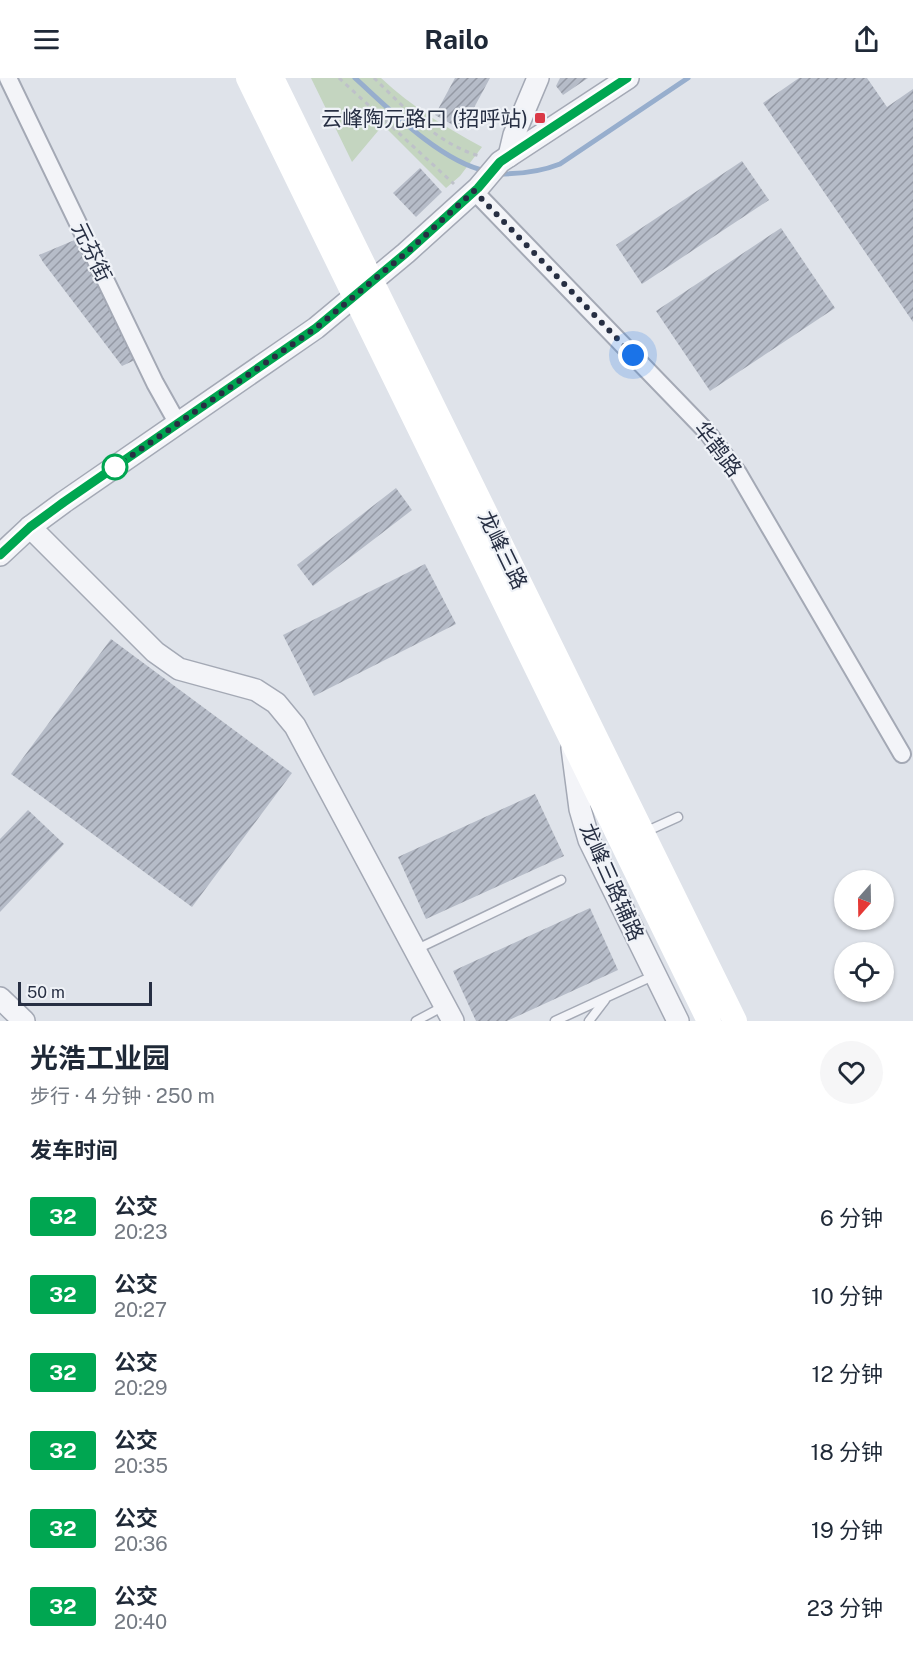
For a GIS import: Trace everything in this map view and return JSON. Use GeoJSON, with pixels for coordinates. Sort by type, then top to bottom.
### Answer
{"type":"FeatureCollection","features":[{"type":"Feature","properties":{"kind":"main road","name":"龙峰三路"},"geometry":{"type":"LineString","coordinates":[[248,78],[363,289],[475,518],[642,833],[735,1021]]}},
{"type":"Feature","properties":{"kind":"main road","name":"龙峰三路"},"geometry":{"type":"LineString","coordinates":[[272,78],[363,289]]}},
{"type":"Feature","properties":{"kind":"main road","name":"龙峰三路"},"geometry":{"type":"LineString","coordinates":[[475,518],[571,735],[709,1021]]}},
{"type":"Feature","properties":{"kind":"street","name":"元芬街"},"geometry":{"type":"LineString","coordinates":[[8,78],[155,383],[178,424]]}},
{"type":"Feature","properties":{"kind":"street"},"geometry":{"type":"LineString","coordinates":[[0,555],[30,527],[316,328],[363,289],[472,186],[497,158],[514,135],[538,78]]}},
{"type":"Feature","properties":{"kind":"street"},"geometry":{"type":"LineString","coordinates":[[497,158],[627,78]]}},
{"type":"Feature","properties":{"kind":"street","name":"华鹊路"},"geometry":{"type":"LineString","coordinates":[[472,186],[683,406],[727,458],[744,482],[902,754]]}},
{"type":"Feature","properties":{"kind":"street"},"geometry":{"type":"LineString","coordinates":[[30,527],[155,652],[179,669],[256,690],[276,702],[295,726],[449,1014]]}},
{"type":"Feature","properties":{"kind":"street","name":"龙峰三路辅路"},"geometry":{"type":"LineString","coordinates":[[571,735],[580,809],[589,840],[678,1021]]}},
{"type":"Feature","properties":{"kind":"street"},"geometry":{"type":"LineString","coordinates":[[0,998],[24,1021]]}},
{"type":"Feature","properties":{"kind":"lane"},"geometry":{"type":"LineString","coordinates":[[642,833],[678,817]]}},
{"type":"Feature","properties":{"kind":"lane"},"geometry":{"type":"LineString","coordinates":[[415,950],[561,880]]}},
{"type":"Feature","properties":{"kind":"lane"},"geometry":{"type":"LineString","coordinates":[[555,1021],[655,975]]}},
{"type":"Feature","properties":{"kind":"lane"},"geometry":{"type":"LineString","coordinates":[[589,1021],[607,997]]}},
{"type":"Feature","properties":{"kind":"lane"},"geometry":{"type":"LineString","coordinates":[[416,1021],[449,1014]]}},
{"type":"Feature","properties":{"kind":"path"},"geometry":{"type":"LineString","coordinates":[[339,78],[472,186]]}},
{"type":"Feature","properties":{"kind":"path"},"geometry":{"type":"LineString","coordinates":[[374,78],[423,123],[456,147],[497,158]]}},
{"type":"Feature","properties":{"kind":"green space"},"geometry":{"type":"Polygon","coordinates":[[[311,78],[381,78],[429,116],[482,147],[460,176],[446,188],[383,125],[352,162],[311,78]]]}},
{"type":"Feature","properties":{"kind":"building"},"geometry":{"type":"Polygon","coordinates":[[[455,78],[490,78],[462,130],[435,115],[455,78]]]}},
{"type":"Feature","properties":{"kind":"building"},"geometry":{"type":"Polygon","coordinates":[[[560,78],[588,78],[563,95],[556,86],[560,78]]]}},
{"type":"Feature","properties":{"kind":"building"},"geometry":{"type":"Polygon","coordinates":[[[799,78],[867,78],[887,107],[913,89],[913,322],[763,103],[799,78]]]}},
{"type":"Feature","properties":{"kind":"building"},"geometry":{"type":"Polygon","coordinates":[[[742,161],[769,200],[642,284],[616,245],[742,161]]]}},
{"type":"Feature","properties":{"kind":"building"},"geometry":{"type":"Polygon","coordinates":[[[420,168],[442,192],[416,217],[393,193],[420,168]]]}},
{"type":"Feature","properties":{"kind":"building"},"geometry":{"type":"Polygon","coordinates":[[[781,228],[835,308],[710,391],[656,311],[781,228]]]}},
{"type":"Feature","properties":{"kind":"building"},"geometry":{"type":"Polygon","coordinates":[[[77,239],[135,360],[122,366],[39,255],[77,239]]]}},
{"type":"Feature","properties":{"kind":"building"},"geometry":{"type":"Polygon","coordinates":[[[396,488],[412,510],[313,586],[297,565],[396,488]]]}},
{"type":"Feature","properties":{"kind":"building"},"geometry":{"type":"Polygon","coordinates":[[[425,564],[456,624],[314,696],[283,635],[425,564]]]}},
{"type":"Feature","properties":{"kind":"building"},"geometry":{"type":"Polygon","coordinates":[[[111,639],[292,773],[192,907],[11,774],[111,639]]]}},
{"type":"Feature","properties":{"kind":"building"},"geometry":{"type":"Polygon","coordinates":[[[535,794],[564,856],[426,919],[398,857],[535,794]]]}},
{"type":"Feature","properties":{"kind":"building"},"geometry":{"type":"Polygon","coordinates":[[[28,810],[64,844],[0,912],[0,839],[28,810]]]}},
{"type":"Feature","properties":{"kind":"building"},"geometry":{"type":"Polygon","coordinates":[[[590,908],[618,970],[507,1021],[476,1021],[453,971],[590,908]]]}},
{"type":"Feature","properties":{"kind":"waterway"},"geometry":{"type":"LineString","coordinates":[[355,78],[416,133],[434,146],[469,166],[486,171]]}},
{"type":"Feature","properties":{"kind":"waterway"},"geometry":{"type":"LineString","coordinates":[[499,174],[530,172],[560,164],[688,78]]}},
{"type":"Feature","properties":{"kind":"bus line","name":"32"},"geometry":{"type":"LineString","coordinates":[[0,555],[30,527],[64,502],[316,328],[406,253],[478,188],[500,162],[627,78]]}},
{"type":"Feature","properties":{"kind":"place","name":"云峰陶元路口 (招呼站)"},"geometry":{"type":"Point","coordinates":[540,118]}},
{"type":"Feature","properties":{"kind":"route"},"geometry":{"type":"LineString","coordinates":[[115,467],[316,328],[406,253],[474,191],[633,355]]}}]}
